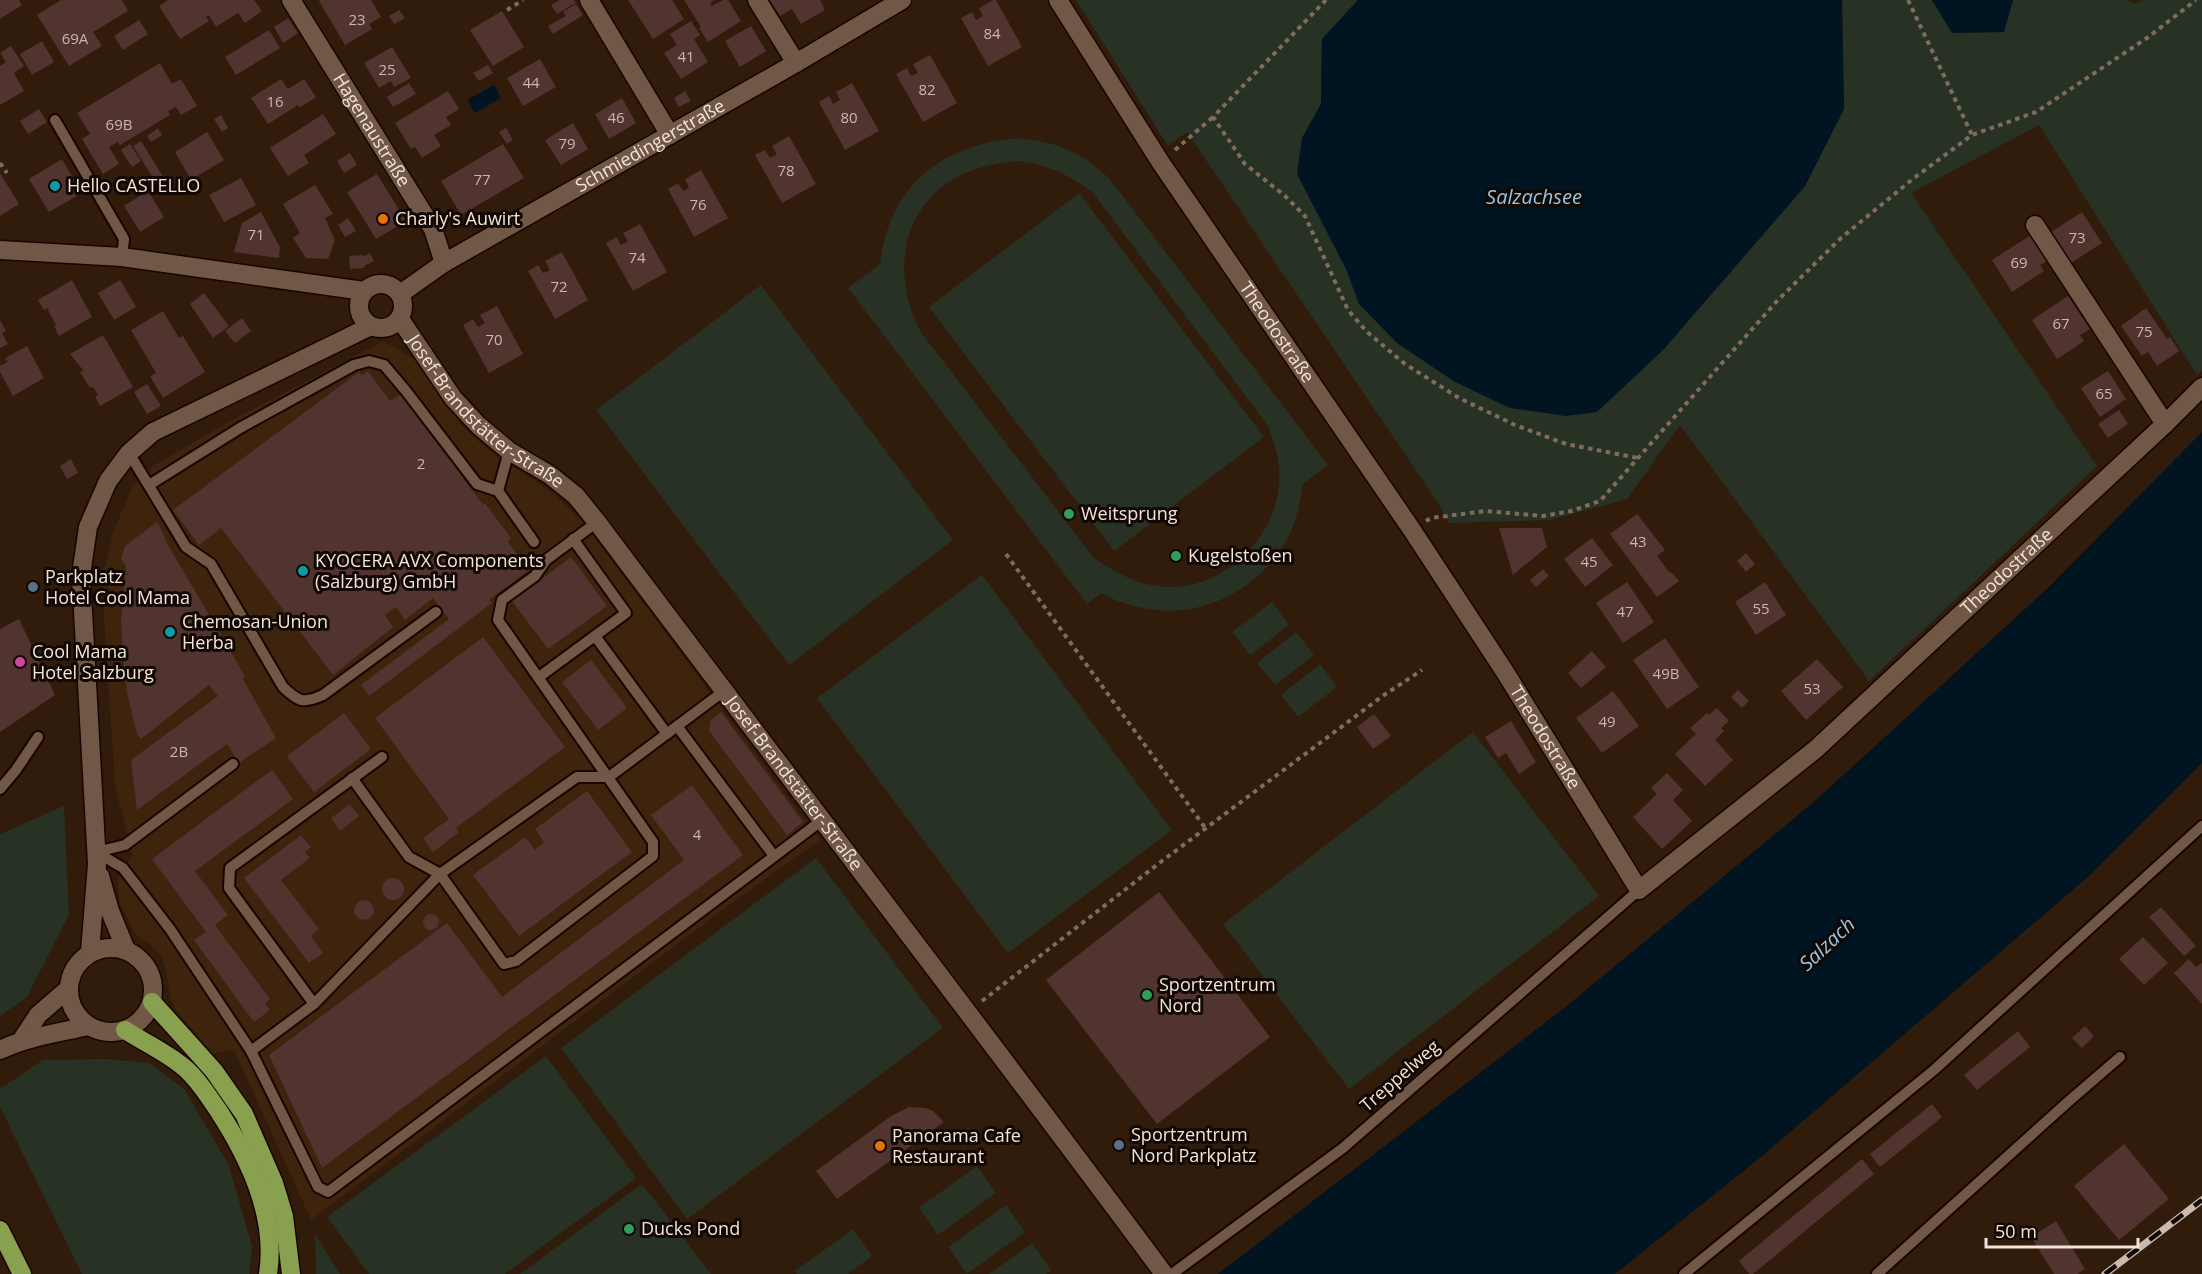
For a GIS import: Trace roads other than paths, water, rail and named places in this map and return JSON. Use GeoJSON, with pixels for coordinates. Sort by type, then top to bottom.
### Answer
{"type":"FeatureCollection","features":[{"type":"Feature","properties":{"kind":"highway"},"geometry":{"type":"LineString","coordinates":[[152,1002],[214,1071],[244,1114],[274,1183],[284,1216],[291,1274]]}},
{"type":"Feature","properties":{"kind":"highway"},"geometry":{"type":"LineString","coordinates":[[125,1030],[186,1068],[201,1084],[232,1132],[262,1199],[268,1232],[270,1259],[268,1274]]}},
{"type":"Feature","properties":{"kind":"highway"},"geometry":{"type":"LineString","coordinates":[[0,1230],[22,1274]]}},
{"type":"Feature","properties":{"kind":"highway"},"geometry":{"type":"LineString","coordinates":[[10,1251],[32,1274]]}},
{"type":"Feature","properties":{"kind":"street","name":"Hagenaustraße"},"geometry":{"type":"LineString","coordinates":[[291,0],[433,229],[444,263]]}},
{"type":"Feature","properties":{"kind":"street"},"geometry":{"type":"LineString","coordinates":[[589,0],[669,135]]}},
{"type":"Feature","properties":{"kind":"street"},"geometry":{"type":"LineString","coordinates":[[757,0],[796,63]]}},
{"type":"Feature","properties":{"kind":"street","name":"Schmiedingerstraße"},"geometry":{"type":"LineString","coordinates":[[400,294],[444,263],[796,63],[902,0]]}},
{"type":"Feature","properties":{"kind":"street","name":"Theodostraße"},"geometry":{"type":"LineString","coordinates":[[1058,0],[1161,163],[1412,530],[1505,672],[1639,890],[1816,749],[2202,387]]}},
{"type":"Feature","properties":{"kind":"street"},"geometry":{"type":"LineString","coordinates":[[2035,225],[2165,424]]}},
{"type":"Feature","properties":{"kind":"street"},"geometry":{"type":"LineString","coordinates":[[0,250],[122,257],[364,291]]}},
{"type":"Feature","properties":{"kind":"street"},"geometry":{"type":"LineString","coordinates":[[383,284],[400,294],[404,306],[396,324],[384,329],[365,322],[359,310],[364,291],[383,284]]}},
{"type":"Feature","properties":{"kind":"street","name":"Josef-Brandstätter-Straße"},"geometry":{"type":"LineString","coordinates":[[400,319],[453,398],[478,425],[510,451],[550,475],[576,496],[597,522],[1164,1274]]}},
{"type":"Feature","properties":{"kind":"street"},"geometry":{"type":"LineString","coordinates":[[90,952],[96,858],[81,575],[88,527],[108,481],[129,453],[153,432],[371,326]]}},
{"type":"Feature","properties":{"kind":"street"},"geometry":{"type":"LineString","coordinates":[[96,858],[110,911],[126,950]]}},
{"type":"Feature","properties":{"kind":"street"},"geometry":{"type":"LineString","coordinates":[[104,948],[126,950],[143,961],[150,973],[154,987],[152,1002],[142,1019],[125,1030],[106,1032],[88,1026],[77,1016],[70,1003],[68,989],[71,974],[90,952],[104,948]]}},
{"type":"Feature","properties":{"kind":"street"},"geometry":{"type":"LineString","coordinates":[[21,1041],[38,1015],[68,989]]}},
{"type":"Feature","properties":{"kind":"street"},"geometry":{"type":"LineString","coordinates":[[0,1050],[21,1041],[88,1026]]}},
{"type":"Feature","properties":{"kind":"lane"},"geometry":{"type":"LineString","coordinates":[[55,120],[123,238],[122,257]]}},
{"type":"Feature","properties":{"kind":"lane"},"geometry":{"type":"LineString","coordinates":[[149,485],[250,422],[354,364],[369,361],[384,365],[477,484],[498,491],[534,542]]}},
{"type":"Feature","properties":{"kind":"lane"},"geometry":{"type":"LineString","coordinates":[[498,491],[510,451]]}},
{"type":"Feature","properties":{"kind":"lane"},"geometry":{"type":"LineString","coordinates":[[129,453],[186,547],[211,564],[283,687],[296,699],[309,701],[323,695],[436,612]]}},
{"type":"Feature","properties":{"kind":"lane"},"geometry":{"type":"LineString","coordinates":[[352,778],[409,857],[440,874],[504,964],[516,962],[653,856],[653,842],[498,620],[502,600],[535,576],[546,560],[597,522]]}},
{"type":"Feature","properties":{"kind":"lane"},"geometry":{"type":"LineString","coordinates":[[539,677],[626,613],[573,539]]}},
{"type":"Feature","properties":{"kind":"lane"},"geometry":{"type":"LineString","coordinates":[[595,636],[667,734]]}},
{"type":"Feature","properties":{"kind":"lane"},"geometry":{"type":"LineString","coordinates":[[251,1052],[314,1004],[440,874],[577,777],[609,777],[724,691]]}},
{"type":"Feature","properties":{"kind":"lane"},"geometry":{"type":"LineString","coordinates":[[677,726],[774,856]]}},
{"type":"Feature","properties":{"kind":"lane"},"geometry":{"type":"LineString","coordinates":[[0,789],[38,737]]}},
{"type":"Feature","properties":{"kind":"lane"},"geometry":{"type":"LineString","coordinates":[[314,1004],[229,888],[230,868],[382,757]]}},
{"type":"Feature","properties":{"kind":"lane"},"geometry":{"type":"LineString","coordinates":[[96,858],[125,845],[233,764]]}},
{"type":"Feature","properties":{"kind":"lane"},"geometry":{"type":"LineString","coordinates":[[96,858],[123,868],[170,929],[251,1052],[318,1187],[328,1192],[822,821]]}},
{"type":"Feature","properties":{"kind":"lane"},"geometry":{"type":"LineString","coordinates":[[1684,1274],[1934,1070],[2202,826]]}},
{"type":"Feature","properties":{"kind":"lane","name":"Treppelweg"},"geometry":{"type":"LineString","coordinates":[[1172,1274],[1343,1148],[1639,890]]}},
{"type":"Feature","properties":{"kind":"lane"},"geometry":{"type":"LineString","coordinates":[[1877,1274],[2120,1057]]}},
{"type":"Feature","properties":{"kind":"water","name":"Salzachsee"},"geometry":{"type":"Polygon","coordinates":[[[1358,0],[1842,0],[1844,109],[1805,186],[1664,349],[1597,412],[1566,416],[1510,408],[1455,382],[1397,343],[1359,304],[1346,269],[1297,174],[1302,138],[1321,104],[1322,39],[1358,0]]]}},
{"type":"Feature","properties":{"kind":"water"},"geometry":{"type":"Polygon","coordinates":[[[1932,0],[2013,0],[2004,32],[1952,33],[1932,0]]]}},
{"type":"Feature","properties":{"kind":"water"},"geometry":{"type":"Polygon","coordinates":[[[494,85],[501,98],[475,113],[467,100],[494,85]]]}},
{"type":"Feature","properties":{"kind":"water","name":"Salzach"},"geometry":{"type":"Polygon","coordinates":[[[2202,432],[2202,763],[2090,875],[1762,1156],[1615,1274],[1218,1274],[1563,1009],[1815,801],[2050,586],[2202,432]]]}},
{"type":"Feature","properties":{"kind":"railway"},"geometry":{"type":"LineString","coordinates":[[2105,1274],[2202,1200]]}},
{"type":"Feature","properties":{"kind":"place","name":"Hello CASTELLO"},"geometry":{"type":"Point","coordinates":[55,186]}},
{"type":"Feature","properties":{"kind":"place","name":"Charly's Auwirt"},"geometry":{"type":"Point","coordinates":[383,219]}},
{"type":"Feature","properties":{"kind":"place","name":"Weitsprung"},"geometry":{"type":"Point","coordinates":[1069,514]}},
{"type":"Feature","properties":{"kind":"place","name":"Kugelstoßen"},"geometry":{"type":"Point","coordinates":[1176,556]}},
{"type":"Feature","properties":{"kind":"place","name":"KYOCERA AVX Components (Salzburg) GmbH"},"geometry":{"type":"Point","coordinates":[303,571]}},
{"type":"Feature","properties":{"kind":"place","name":"Parkplatz Hotel Cool Mama"},"geometry":{"type":"Point","coordinates":[33,587]}},
{"type":"Feature","properties":{"kind":"place","name":"Chemosan-Union Herba"},"geometry":{"type":"Point","coordinates":[170,632]}},
{"type":"Feature","properties":{"kind":"place","name":"Cool Mama Hotel Salzburg"},"geometry":{"type":"Point","coordinates":[20,662]}},
{"type":"Feature","properties":{"kind":"place","name":"Sportzentrum Nord"},"geometry":{"type":"Point","coordinates":[1147,995]}},
{"type":"Feature","properties":{"kind":"place","name":"Sportzentrum Nord Parkplatz"},"geometry":{"type":"Point","coordinates":[1119,1145]}},
{"type":"Feature","properties":{"kind":"place","name":"Panorama Cafe Restaurant"},"geometry":{"type":"Point","coordinates":[880,1146]}},
{"type":"Feature","properties":{"kind":"place","name":"Ducks Pond"},"geometry":{"type":"Point","coordinates":[629,1229]}}]}
